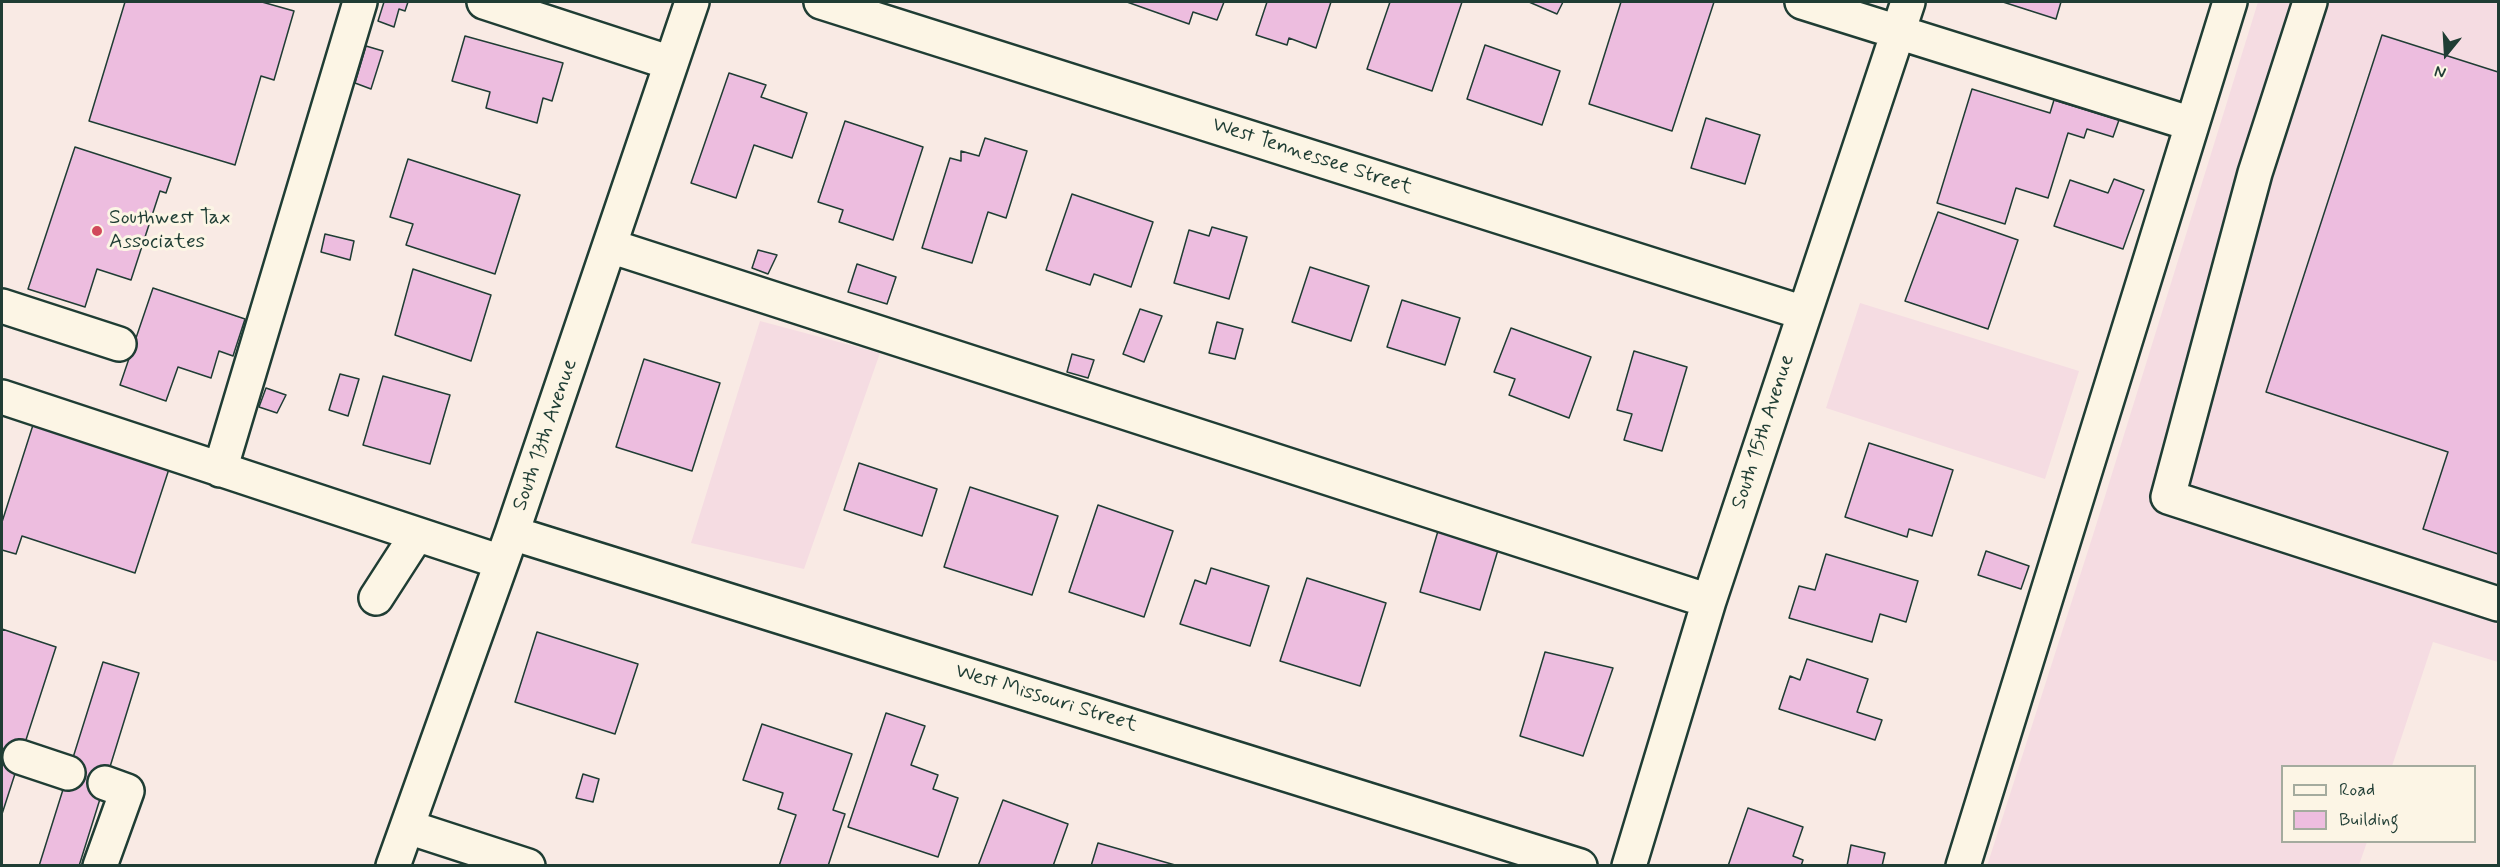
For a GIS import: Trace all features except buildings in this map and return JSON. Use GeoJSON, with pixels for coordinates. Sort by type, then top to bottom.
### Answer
{"type":"FeatureCollection","features":[{"type":"Feature","properties":{"kind":"street"},"geometry":{"type":"LineString","coordinates":[[220,470],[360,2]]}},
{"type":"Feature","properties":{"kind":"street"},"geometry":{"type":"LineString","coordinates":[[484,2],[671,63]]}},
{"type":"Feature","properties":{"kind":"street","name":"South 13th Avenue"},"geometry":{"type":"LineString","coordinates":[[393,866],[506,547],[692,2]]}},
{"type":"Feature","properties":{"kind":"street","name":"West Tennessee Street"},"geometry":{"type":"LineString","coordinates":[[821,2],[1803,313]]}},
{"type":"Feature","properties":{"kind":"street"},"geometry":{"type":"LineString","coordinates":[[1802,2],[2192,124]]}},
{"type":"Feature","properties":{"kind":"street","name":"South 15th Avenue"},"geometry":{"type":"LineString","coordinates":[[1629,866],[1709,601],[1908,2]]}},
{"type":"Feature","properties":{"kind":"street"},"geometry":{"type":"LineString","coordinates":[[1963,866],[2230,2]]}},
{"type":"Feature","properties":{"kind":"street"},"geometry":{"type":"LineString","coordinates":[[2310,2],[2255,173],[2168,497],[2499,604]]}},
{"type":"Feature","properties":{"kind":"street"},"geometry":{"type":"LineString","coordinates":[[610,246],[1709,601]]}},
{"type":"Feature","properties":{"kind":"street"},"geometry":{"type":"LineString","coordinates":[[2,306],[118,344]]}},
{"type":"Feature","properties":{"kind":"street","name":"West Missouri Street"},"geometry":{"type":"LineString","coordinates":[[2,397],[416,536],[506,547],[1580,866]]}},
{"type":"Feature","properties":{"kind":"street"},"geometry":{"type":"LineString","coordinates":[[376,598],[416,536]]}},
{"type":"Feature","properties":{"kind":"street"},"geometry":{"type":"LineString","coordinates":[[20,757],[68,773]]}},
{"type":"Feature","properties":{"kind":"street"},"geometry":{"type":"LineString","coordinates":[[100,866],[127,791],[105,783]]}},
{"type":"Feature","properties":{"kind":"street"},"geometry":{"type":"LineString","coordinates":[[408,827],[528,866]]}},
{"type":"Feature","properties":{"kind":"shaded area"},"geometry":{"type":"Polygon","coordinates":[[[2258,2],[2498,2],[2498,662],[2433,642],[2392,765],[2281,765],[2281,843],[2367,843],[2359,865],[1987,866],[2093,535],[2258,2]]]}},
{"type":"Feature","properties":{"kind":"shaded area"},"geometry":{"type":"Polygon","coordinates":[[[1860,303],[2079,371],[2045,479],[1826,408],[1860,303]]]}},
{"type":"Feature","properties":{"kind":"shaded area"},"geometry":{"type":"Polygon","coordinates":[[[760,321],[880,353],[804,569],[691,543],[760,321]]]}},
{"type":"Feature","properties":{"kind":"place","name":"Southwest Tax Associates"},"geometry":{"type":"Point","coordinates":[97,231]}}]}
